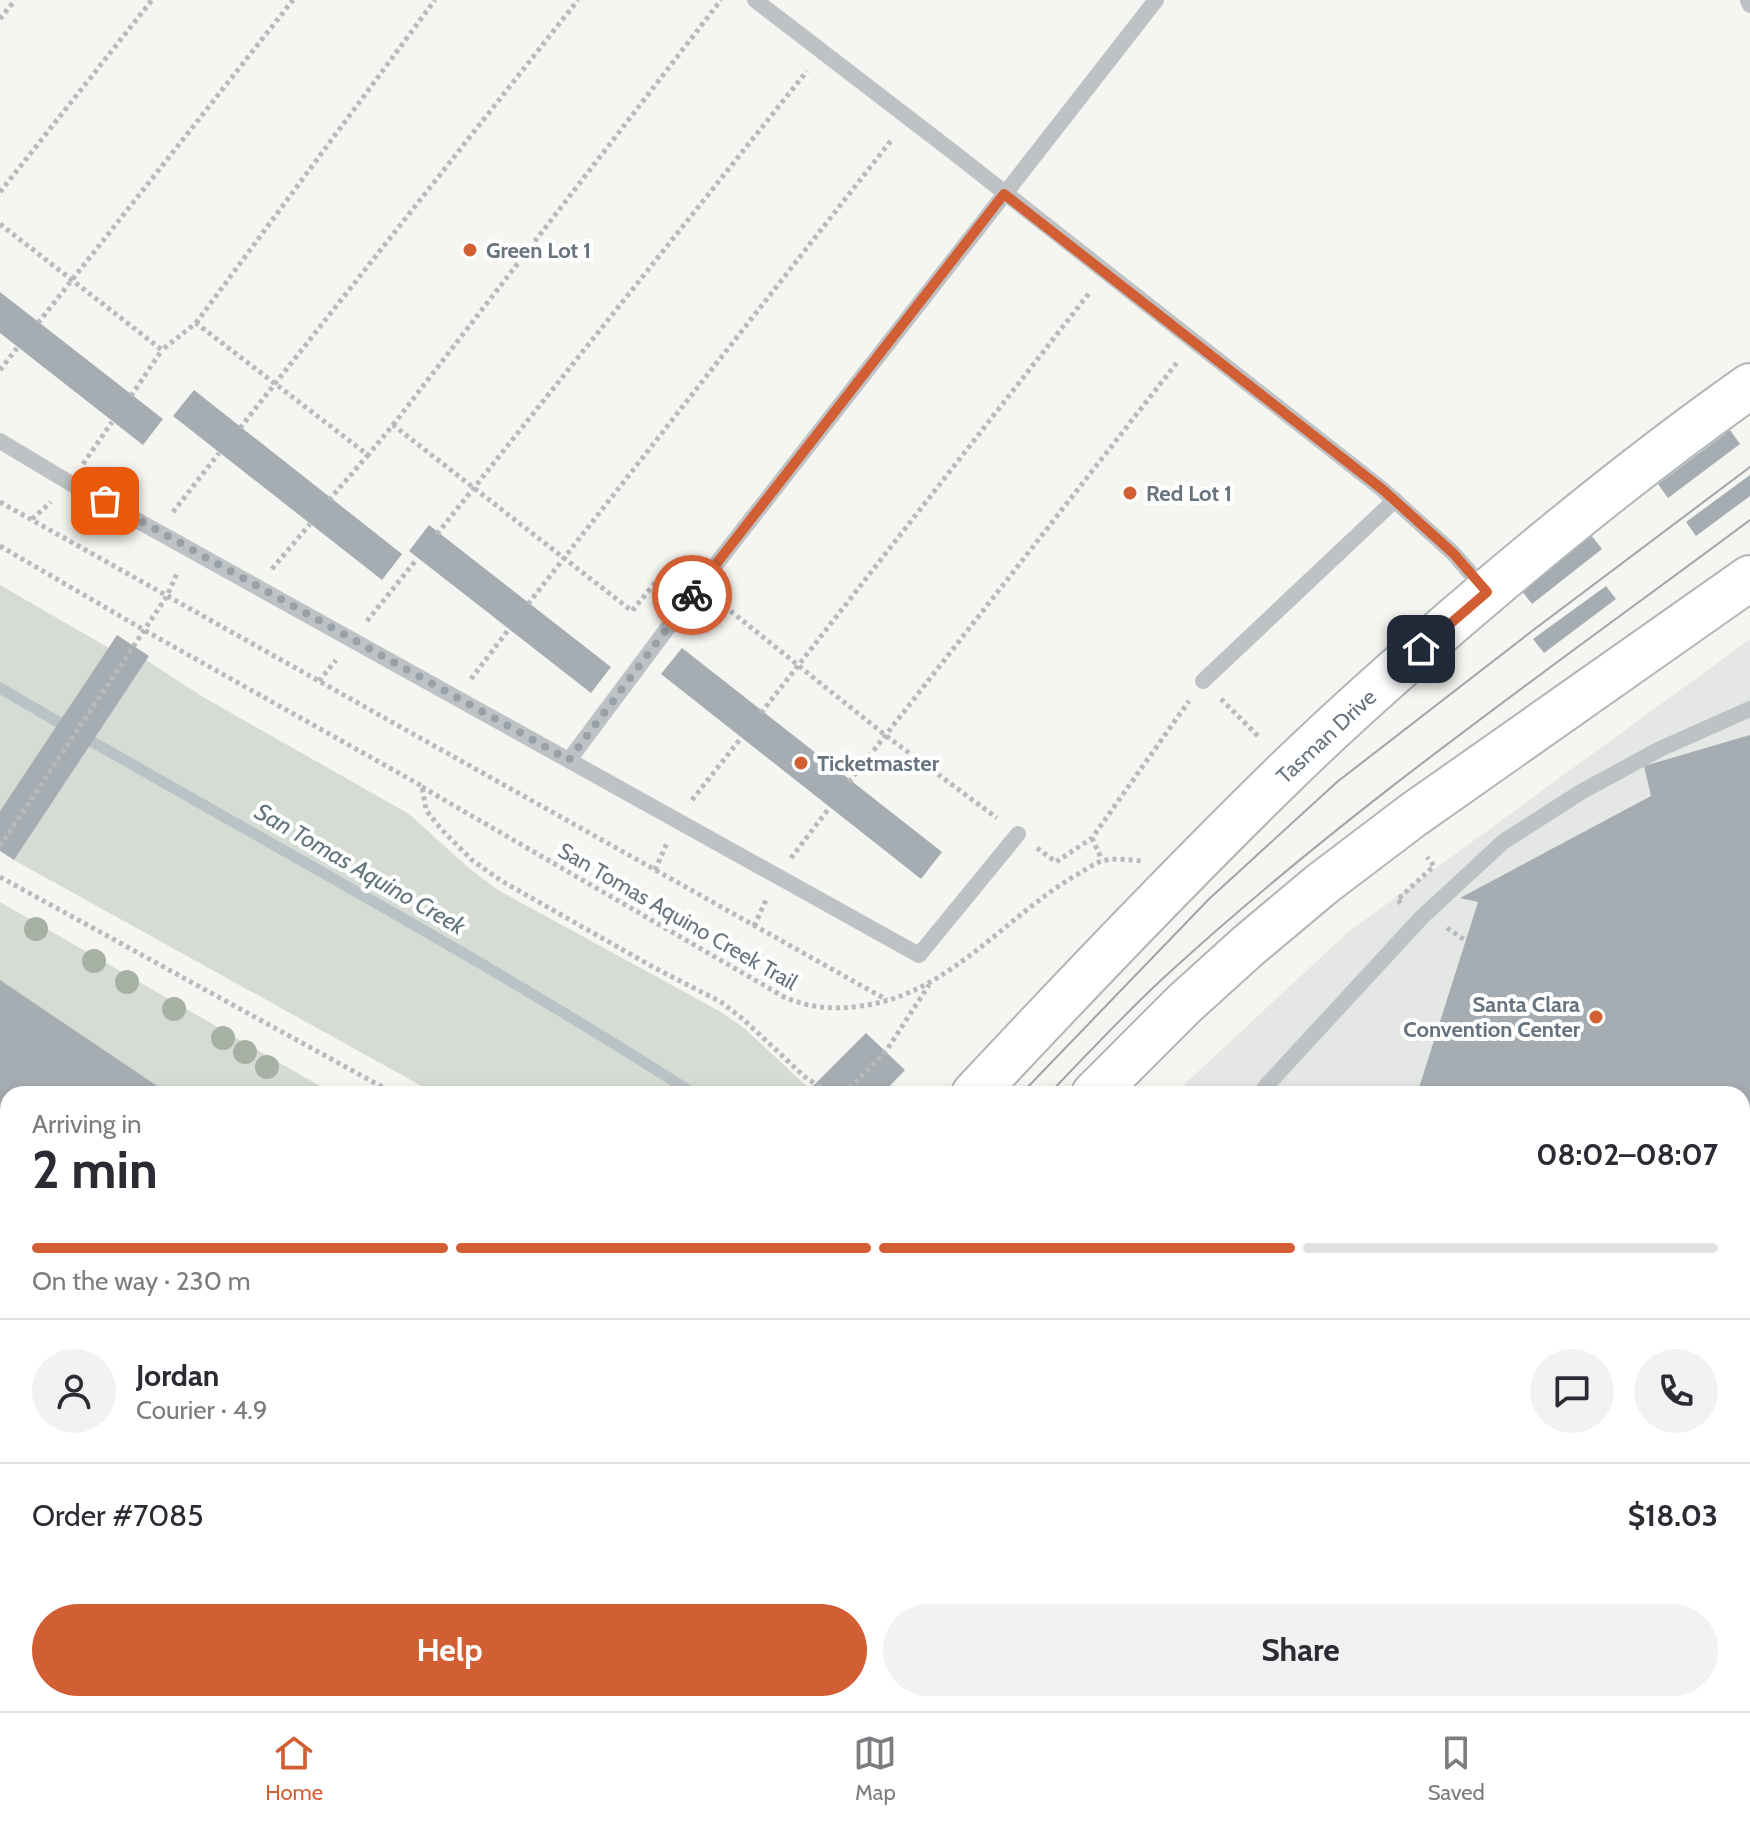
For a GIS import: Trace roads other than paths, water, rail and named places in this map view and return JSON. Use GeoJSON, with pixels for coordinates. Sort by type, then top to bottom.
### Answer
{"type":"FeatureCollection","features":[{"type":"Feature","properties":{"kind":"main road","name":"Tasman Drive"},"geometry":{"type":"LineString","coordinates":[[981,1086],[1104,955],[1278,780],[1429,641],[1568,523],[1750,386]]}},
{"type":"Feature","properties":{"kind":"main road"},"geometry":{"type":"LineString","coordinates":[[1102,1086],[1227,965],[1322,884],[1413,815],[1750,578]]}},
{"type":"Feature","properties":{"kind":"lane"},"geometry":{"type":"LineString","coordinates":[[755,0],[1395,500],[1453,553],[1487,592]]}},
{"type":"Feature","properties":{"kind":"lane"},"geometry":{"type":"LineString","coordinates":[[569,760],[699,586],[1156,0]]}},
{"type":"Feature","properties":{"kind":"lane"},"geometry":{"type":"LineString","coordinates":[[0,441],[70,483],[919,955],[1018,834]]}},
{"type":"Feature","properties":{"kind":"lane"},"geometry":{"type":"LineString","coordinates":[[1203,681],[1395,500]]}},
{"type":"Feature","properties":{"kind":"lane"},"geometry":{"type":"LineString","coordinates":[[1266,1086],[1386,954],[1503,842],[1581,792],[1660,749],[1750,709]]}},
{"type":"Feature","properties":{"kind":"waterway","name":"San Tomas Aquino Creek"},"geometry":{"type":"LineString","coordinates":[[0,688],[436,938],[681,1086]]}},
{"type":"Feature","properties":{"kind":"tram line"},"geometry":{"type":"LineString","coordinates":[[1029,1086],[1209,899],[1337,782],[1750,467]]}},
{"type":"Feature","properties":{"kind":"tram line"},"geometry":{"type":"LineString","coordinates":[[1057,1086],[1159,982],[1301,859],[1448,743],[1750,520]]}},
{"type":"Feature","properties":{"kind":"place","name":"Green Lot 1"},"geometry":{"type":"Point","coordinates":[470,250]}},
{"type":"Feature","properties":{"kind":"place","name":"Red Lot 1"},"geometry":{"type":"Point","coordinates":[1130,493]}},
{"type":"Feature","properties":{"kind":"place","name":"Ticketmaster"},"geometry":{"type":"Point","coordinates":[801,763]}},
{"type":"Feature","properties":{"kind":"place","name":"Santa Clara Convention Center"},"geometry":{"type":"Point","coordinates":[1596,1017]}}]}
